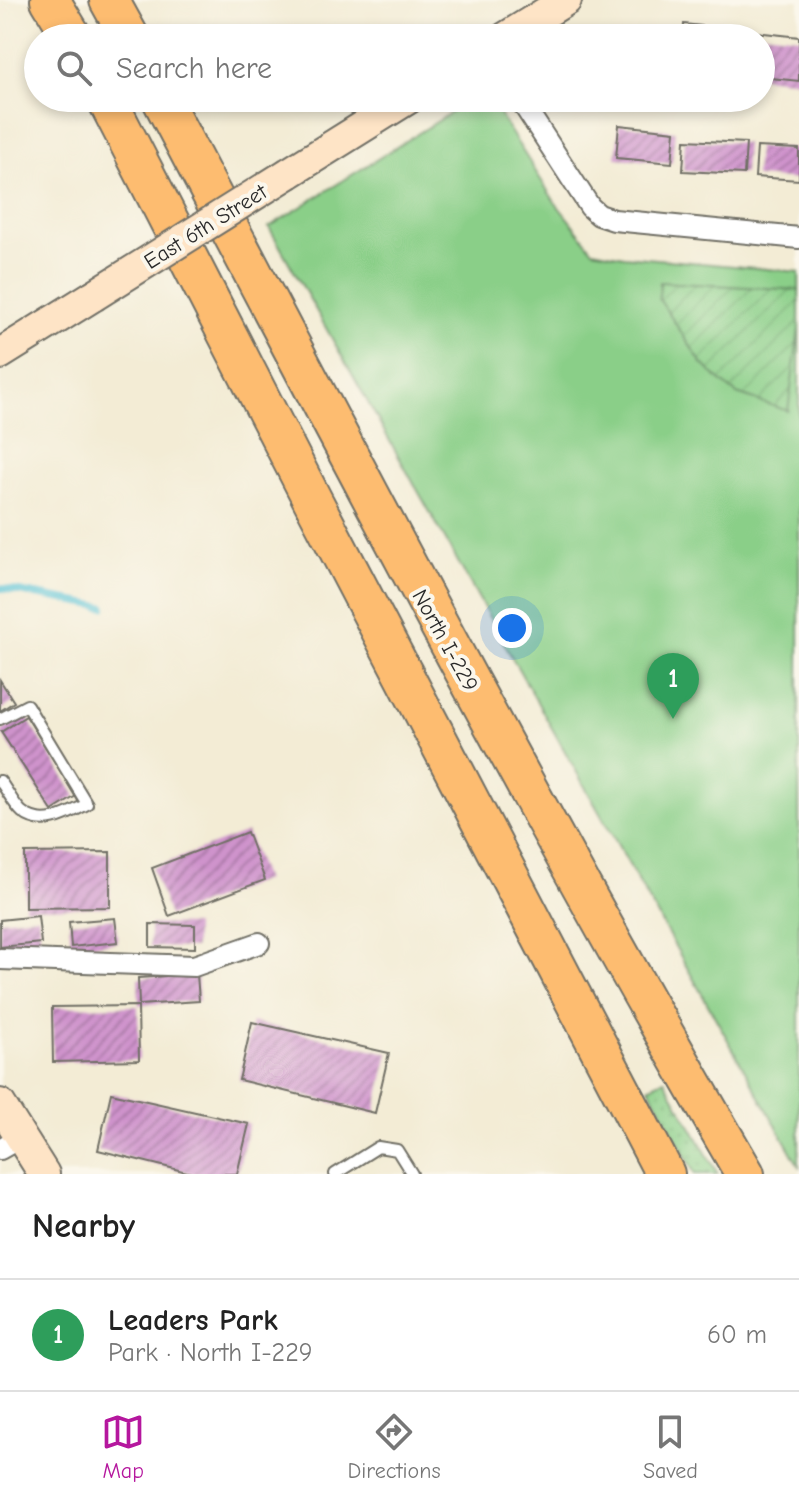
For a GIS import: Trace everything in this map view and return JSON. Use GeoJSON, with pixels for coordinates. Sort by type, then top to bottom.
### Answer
{"type":"FeatureCollection","features":[{"type":"Feature","properties":{"kind":"highway"},"geometry":{"type":"LineString","coordinates":[[50,0],[65,24]]}},
{"type":"Feature","properties":{"kind":"highway"},"geometry":{"type":"LineString","coordinates":[[57,0],[68,24]]}},
{"type":"Feature","properties":{"kind":"highway"},"geometry":{"type":"LineString","coordinates":[[112,0],[123,24]]}},
{"type":"Feature","properties":{"kind":"highway"},"geometry":{"type":"LineString","coordinates":[[113,112],[665,1174]]}},
{"type":"Feature","properties":{"kind":"highway","name":"North I-229"},"geometry":{"type":"LineString","coordinates":[[168,112],[419,591],[614,946],[745,1174]]}},
{"type":"Feature","properties":{"kind":"main road"},"geometry":{"type":"LineString","coordinates":[[527,24],[566,0]]}},
{"type":"Feature","properties":{"kind":"main road","name":"East 6th Street"},"geometry":{"type":"LineString","coordinates":[[0,354],[387,112]]}},
{"type":"Feature","properties":{"kind":"main road"},"geometry":{"type":"LineString","coordinates":[[0,1104],[10,1143],[44,1174]]}},
{"type":"Feature","properties":{"kind":"street"},"geometry":{"type":"LineString","coordinates":[[528,112],[590,207],[599,215],[614,220],[799,238]]}},
{"type":"Feature","properties":{"kind":"street"},"geometry":{"type":"LineString","coordinates":[[0,959],[194,966],[259,943]]}},
{"type":"Feature","properties":{"kind":"lane"},"geometry":{"type":"LineString","coordinates":[[0,719],[27,705],[87,804],[61,817],[41,820],[22,812],[0,781]]}},
{"type":"Feature","properties":{"kind":"lane"},"geometry":{"type":"LineString","coordinates":[[335,1174],[378,1147],[389,1147],[397,1150],[412,1174]]}},
{"type":"Feature","properties":{"kind":"green space"},"geometry":{"type":"Polygon","coordinates":[[[452,112],[498,112],[555,202],[593,250],[624,256],[799,272],[799,1166],[269,227],[452,112]]]}},
{"type":"Feature","properties":{"kind":"green space"},"geometry":{"type":"Polygon","coordinates":[[[660,282],[799,290],[799,329],[788,411],[737,394],[701,362],[659,299],[660,282]]]}},
{"type":"Feature","properties":{"kind":"green space"},"geometry":{"type":"Polygon","coordinates":[[[664,1079],[718,1174],[695,1174],[649,1087],[664,1079]]]}},
{"type":"Feature","properties":{"kind":"building"},"geometry":{"type":"Polygon","coordinates":[[[775,34],[799,37],[799,81],[775,78],[775,34]]]}},
{"type":"Feature","properties":{"kind":"building"},"geometry":{"type":"Polygon","coordinates":[[[619,125],[675,131],[672,163],[616,158],[619,125]]]}},
{"type":"Feature","properties":{"kind":"building"},"geometry":{"type":"Polygon","coordinates":[[[685,140],[746,143],[744,174],[683,171],[685,140]]]}},
{"type":"Feature","properties":{"kind":"building"},"geometry":{"type":"Polygon","coordinates":[[[757,147],[799,149],[799,180],[755,177],[757,147]]]}},
{"type":"Feature","properties":{"kind":"building"},"geometry":{"type":"Polygon","coordinates":[[[0,680],[14,702],[0,711],[0,680]]]}},
{"type":"Feature","properties":{"kind":"building"},"geometry":{"type":"Polygon","coordinates":[[[26,716],[76,796],[52,811],[1,732],[26,716]]]}},
{"type":"Feature","properties":{"kind":"building"},"geometry":{"type":"Polygon","coordinates":[[[247,832],[265,880],[169,916],[152,868],[247,832]]]}},
{"type":"Feature","properties":{"kind":"building"},"geometry":{"type":"Polygon","coordinates":[[[110,852],[110,907],[25,908],[25,853],[110,852]]]}},
{"type":"Feature","properties":{"kind":"building"},"geometry":{"type":"Polygon","coordinates":[[[38,916],[41,943],[0,947],[0,920],[38,916]]]}},
{"type":"Feature","properties":{"kind":"building"},"geometry":{"type":"Polygon","coordinates":[[[115,918],[118,942],[71,947],[69,922],[115,918]]]}},
{"type":"Feature","properties":{"kind":"building"},"geometry":{"type":"Polygon","coordinates":[[[150,924],[195,925],[195,948],[150,947],[150,924]]]}},
{"type":"Feature","properties":{"kind":"building"},"geometry":{"type":"Polygon","coordinates":[[[197,974],[199,1001],[139,1005],[138,978],[197,974]]]}},
{"type":"Feature","properties":{"kind":"building"},"geometry":{"type":"Polygon","coordinates":[[[138,1006],[139,1060],[53,1062],[52,1007],[138,1006]]]}},
{"type":"Feature","properties":{"kind":"building"},"geometry":{"type":"Polygon","coordinates":[[[252,1022],[389,1053],[375,1113],[239,1080],[252,1022]]]}},
{"type":"Feature","properties":{"kind":"building"},"geometry":{"type":"Polygon","coordinates":[[[111,1093],[249,1124],[237,1174],[195,1174],[98,1150],[111,1093]]]}},
{"type":"Feature","properties":{"kind":"waterway"},"geometry":{"type":"LineString","coordinates":[[0,588],[104,607]]}},
{"type":"Feature","properties":{"kind":"place","name":"Leaders Park"},"geometry":{"type":"Point","coordinates":[673,719]}}]}
